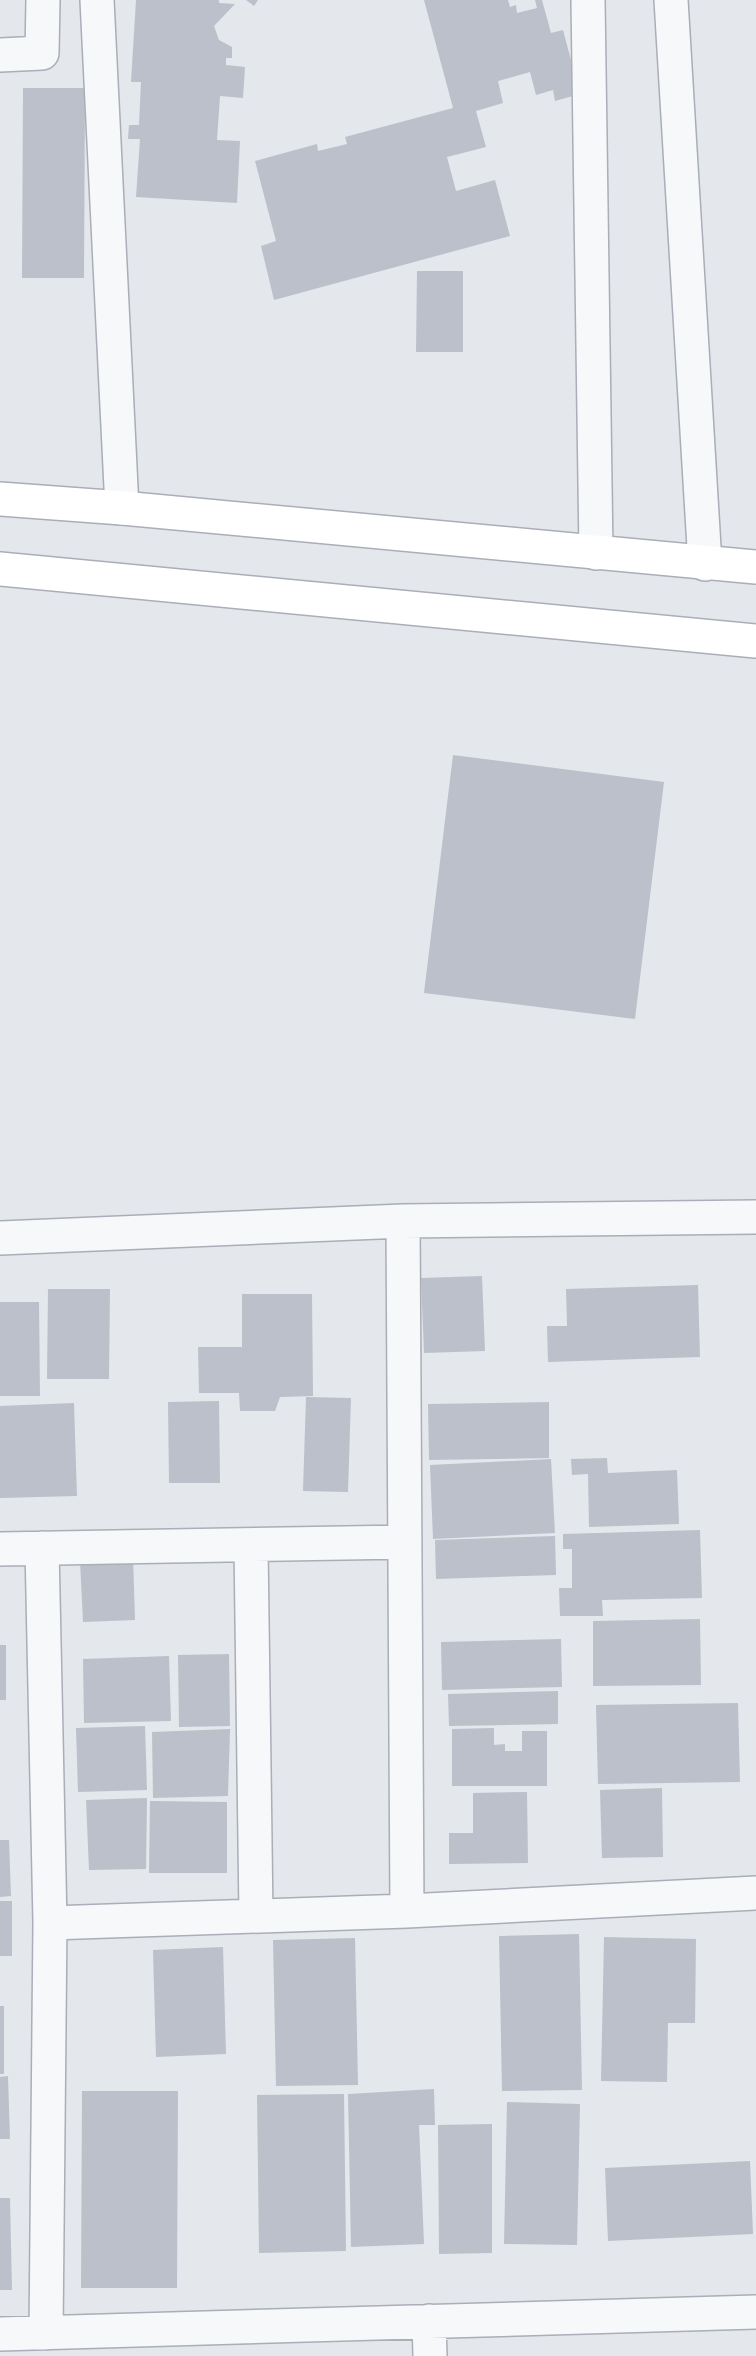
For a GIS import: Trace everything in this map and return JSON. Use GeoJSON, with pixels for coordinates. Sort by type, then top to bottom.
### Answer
{"type":"FeatureCollection","features":[{"type":"Feature","properties":{"kind":"street"},"geometry":{"type":"LineString","coordinates":[[0,55],[42,53],[43,0]]}},
{"type":"Feature","properties":{"kind":"street"},"geometry":{"type":"LineString","coordinates":[[97,0],[122,508]]}},
{"type":"Feature","properties":{"kind":"street"},"geometry":{"type":"LineString","coordinates":[[588,0],[596,553]]}},
{"type":"Feature","properties":{"kind":"street"},"geometry":{"type":"LineString","coordinates":[[671,0],[705,564]]}},
{"type":"Feature","properties":{"kind":"street"},"geometry":{"type":"LineString","coordinates":[[0,499],[122,508],[756,567]]}},
{"type":"Feature","properties":{"kind":"street"},"geometry":{"type":"LineString","coordinates":[[0,569],[756,641]]}},
{"type":"Feature","properties":{"kind":"street"},"geometry":{"type":"LineString","coordinates":[[0,1238],[403,1221],[756,1218]]}},
{"type":"Feature","properties":{"kind":"street"},"geometry":{"type":"LineString","coordinates":[[403,1221],[407,1911]]}},
{"type":"Feature","properties":{"kind":"street"},"geometry":{"type":"LineString","coordinates":[[0,1549],[404,1542]]}},
{"type":"Feature","properties":{"kind":"street"},"geometry":{"type":"LineString","coordinates":[[251,1545],[256,1916]]}},
{"type":"Feature","properties":{"kind":"street"},"geometry":{"type":"LineString","coordinates":[[42,1548],[50,1923],[46,2333]]}},
{"type":"Feature","properties":{"kind":"street"},"geometry":{"type":"LineString","coordinates":[[50,1923],[407,1911],[756,1893]]}},
{"type":"Feature","properties":{"kind":"street"},"geometry":{"type":"LineString","coordinates":[[0,2334],[756,2312]]}},
{"type":"Feature","properties":{"kind":"street"},"geometry":{"type":"LineString","coordinates":[[429,2321],[430,2356]]}},
{"type":"Feature","properties":{"kind":"building"},"geometry":{"type":"Polygon","coordinates":[[[136,0],[219,0],[219,3],[235,4],[214,26],[219,40],[232,47],[232,58],[226,58],[226,65],[245,67],[243,98],[220,96],[217,140],[240,141],[237,203],[136,197],[140,139],[128,139],[129,125],[139,125],[141,82],[131,82],[136,0]]]}},
{"type":"Feature","properties":{"kind":"building"},"geometry":{"type":"Polygon","coordinates":[[[246,0],[258,0],[254,6],[246,0]]]}},
{"type":"Feature","properties":{"kind":"building"},"geometry":{"type":"Polygon","coordinates":[[[424,0],[508,0],[510,7],[516,5],[517,13],[537,8],[535,0],[542,0],[551,33],[563,30],[580,94],[555,101],[553,90],[536,95],[530,72],[498,81],[503,103],[476,111],[486,147],[447,157],[456,191],[495,180],[510,236],[274,300],[261,246],[276,241],[255,161],[317,144],[318,151],[347,144],[345,137],[453,108],[424,0]]]}},
{"type":"Feature","properties":{"kind":"building"},"geometry":{"type":"Polygon","coordinates":[[[23,88],[85,88],[84,278],[22,278],[23,88]]]}},
{"type":"Feature","properties":{"kind":"building"},"geometry":{"type":"Polygon","coordinates":[[[417,271],[463,271],[463,352],[416,352],[417,271]]]}},
{"type":"Feature","properties":{"kind":"building"},"geometry":{"type":"Polygon","coordinates":[[[453,755],[664,782],[635,1019],[424,993],[453,755]]]}},
{"type":"Feature","properties":{"kind":"building"},"geometry":{"type":"Polygon","coordinates":[[[482,1276],[485,1351],[424,1353],[421,1278],[482,1276]]]}},
{"type":"Feature","properties":{"kind":"building"},"geometry":{"type":"Polygon","coordinates":[[[698,1285],[700,1357],[548,1362],[547,1326],[567,1326],[566,1289],[698,1285]]]}},
{"type":"Feature","properties":{"kind":"building"},"geometry":{"type":"Polygon","coordinates":[[[48,1289],[110,1289],[109,1379],[47,1379],[48,1289]]]}},
{"type":"Feature","properties":{"kind":"building"},"geometry":{"type":"Polygon","coordinates":[[[242,1294],[312,1294],[313,1396],[280,1397],[275,1411],[240,1411],[239,1393],[199,1393],[198,1347],[242,1347],[242,1294]]]}},
{"type":"Feature","properties":{"kind":"building"},"geometry":{"type":"Polygon","coordinates":[[[0,1302],[39,1302],[40,1396],[0,1396],[0,1302]]]}},
{"type":"Feature","properties":{"kind":"building"},"geometry":{"type":"Polygon","coordinates":[[[306,1397],[351,1398],[348,1492],[303,1491],[306,1397]]]}},
{"type":"Feature","properties":{"kind":"building"},"geometry":{"type":"Polygon","coordinates":[[[219,1401],[220,1483],[169,1483],[168,1402],[219,1401]]]}},
{"type":"Feature","properties":{"kind":"building"},"geometry":{"type":"Polygon","coordinates":[[[549,1402],[549,1458],[429,1460],[428,1404],[549,1402]]]}},
{"type":"Feature","properties":{"kind":"building"},"geometry":{"type":"Polygon","coordinates":[[[74,1403],[77,1496],[0,1498],[0,1406],[74,1403]]]}},
{"type":"Feature","properties":{"kind":"building"},"geometry":{"type":"Polygon","coordinates":[[[607,1458],[608,1473],[677,1470],[679,1524],[589,1527],[588,1474],[572,1475],[571,1459],[607,1458]]]}},
{"type":"Feature","properties":{"kind":"building"},"geometry":{"type":"Polygon","coordinates":[[[551,1459],[555,1533],[433,1539],[430,1465],[551,1459]]]}},
{"type":"Feature","properties":{"kind":"building"},"geometry":{"type":"Polygon","coordinates":[[[700,1530],[702,1598],[602,1600],[603,1616],[560,1616],[559,1588],[572,1588],[572,1549],[563,1549],[563,1534],[700,1530]]]}},
{"type":"Feature","properties":{"kind":"building"},"geometry":{"type":"Polygon","coordinates":[[[555,1536],[556,1575],[436,1579],[435,1540],[555,1536]]]}},
{"type":"Feature","properties":{"kind":"building"},"geometry":{"type":"Polygon","coordinates":[[[133,1558],[135,1620],[83,1622],[80,1561],[133,1558]]]}},
{"type":"Feature","properties":{"kind":"building"},"geometry":{"type":"Polygon","coordinates":[[[700,1619],[701,1685],[593,1686],[593,1621],[700,1619]]]}},
{"type":"Feature","properties":{"kind":"building"},"geometry":{"type":"Polygon","coordinates":[[[561,1639],[562,1687],[442,1690],[441,1642],[561,1639]]]}},
{"type":"Feature","properties":{"kind":"building"},"geometry":{"type":"Polygon","coordinates":[[[0,1645],[6,1645],[6,1700],[0,1700],[0,1645]]]}},
{"type":"Feature","properties":{"kind":"building"},"geometry":{"type":"Polygon","coordinates":[[[229,1654],[230,1726],[179,1727],[178,1655],[229,1654]]]}},
{"type":"Feature","properties":{"kind":"building"},"geometry":{"type":"Polygon","coordinates":[[[169,1656],[171,1721],[84,1723],[83,1659],[169,1656]]]}},
{"type":"Feature","properties":{"kind":"building"},"geometry":{"type":"Polygon","coordinates":[[[558,1691],[558,1724],[449,1726],[448,1694],[558,1691]]]}},
{"type":"Feature","properties":{"kind":"building"},"geometry":{"type":"Polygon","coordinates":[[[738,1703],[740,1782],[598,1784],[596,1705],[738,1703]]]}},
{"type":"Feature","properties":{"kind":"building"},"geometry":{"type":"Polygon","coordinates":[[[145,1726],[147,1790],[78,1792],[76,1728],[145,1726]]]}},
{"type":"Feature","properties":{"kind":"building"},"geometry":{"type":"Polygon","coordinates":[[[494,1728],[494,1745],[505,1744],[505,1751],[522,1751],[522,1731],[547,1731],[547,1786],[452,1786],[452,1729],[494,1728]]]}},
{"type":"Feature","properties":{"kind":"building"},"geometry":{"type":"Polygon","coordinates":[[[230,1729],[228,1796],[153,1798],[152,1732],[230,1729]]]}},
{"type":"Feature","properties":{"kind":"building"},"geometry":{"type":"Polygon","coordinates":[[[662,1788],[663,1857],[602,1858],[600,1790],[662,1788]]]}},
{"type":"Feature","properties":{"kind":"building"},"geometry":{"type":"Polygon","coordinates":[[[527,1792],[528,1863],[449,1864],[449,1833],[473,1833],[473,1793],[527,1792]]]}},
{"type":"Feature","properties":{"kind":"building"},"geometry":{"type":"Polygon","coordinates":[[[147,1798],[146,1869],[89,1870],[86,1800],[147,1798]]]}},
{"type":"Feature","properties":{"kind":"building"},"geometry":{"type":"Polygon","coordinates":[[[150,1801],[227,1802],[227,1873],[149,1873],[150,1801]]]}},
{"type":"Feature","properties":{"kind":"building"},"geometry":{"type":"Polygon","coordinates":[[[0,1840],[9,1840],[11,1896],[0,1897],[0,1840]]]}},
{"type":"Feature","properties":{"kind":"building"},"geometry":{"type":"Polygon","coordinates":[[[0,1901],[12,1901],[12,1956],[0,1956],[0,1901]]]}},
{"type":"Feature","properties":{"kind":"building"},"geometry":{"type":"Polygon","coordinates":[[[579,1934],[582,2090],[502,2091],[499,1936],[579,1934]]]}},
{"type":"Feature","properties":{"kind":"building"},"geometry":{"type":"Polygon","coordinates":[[[604,1937],[696,1939],[695,2023],[668,2023],[667,2082],[601,2081],[604,1937]]]}},
{"type":"Feature","properties":{"kind":"building"},"geometry":{"type":"Polygon","coordinates":[[[355,1938],[358,2085],[276,2086],[273,1940],[355,1938]]]}},
{"type":"Feature","properties":{"kind":"building"},"geometry":{"type":"Polygon","coordinates":[[[223,1947],[226,2054],[156,2057],[153,1950],[223,1947]]]}},
{"type":"Feature","properties":{"kind":"building"},"geometry":{"type":"Polygon","coordinates":[[[0,2006],[4,2006],[4,2074],[0,2074],[0,2006]]]}},
{"type":"Feature","properties":{"kind":"building"},"geometry":{"type":"Polygon","coordinates":[[[8,2076],[10,2139],[0,2139],[0,2077],[8,2076]]]}},
{"type":"Feature","properties":{"kind":"building"},"geometry":{"type":"Polygon","coordinates":[[[434,2089],[435,2125],[419,2125],[424,2244],[351,2247],[348,2094],[434,2089]]]}},
{"type":"Feature","properties":{"kind":"building"},"geometry":{"type":"Polygon","coordinates":[[[82,2091],[178,2091],[177,2288],[81,2288],[82,2091]]]}},
{"type":"Feature","properties":{"kind":"building"},"geometry":{"type":"Polygon","coordinates":[[[344,2094],[346,2251],[259,2253],[257,2095],[344,2094]]]}},
{"type":"Feature","properties":{"kind":"building"},"geometry":{"type":"Polygon","coordinates":[[[507,2102],[580,2104],[577,2245],[504,2244],[507,2102]]]}},
{"type":"Feature","properties":{"kind":"building"},"geometry":{"type":"Polygon","coordinates":[[[492,2124],[492,2253],[439,2254],[438,2125],[492,2124]]]}},
{"type":"Feature","properties":{"kind":"building"},"geometry":{"type":"Polygon","coordinates":[[[750,2161],[753,2234],[608,2241],[605,2168],[750,2161]]]}},
{"type":"Feature","properties":{"kind":"building"},"geometry":{"type":"Polygon","coordinates":[[[0,2198],[10,2198],[12,2290],[0,2290],[0,2198]]]}}]}
